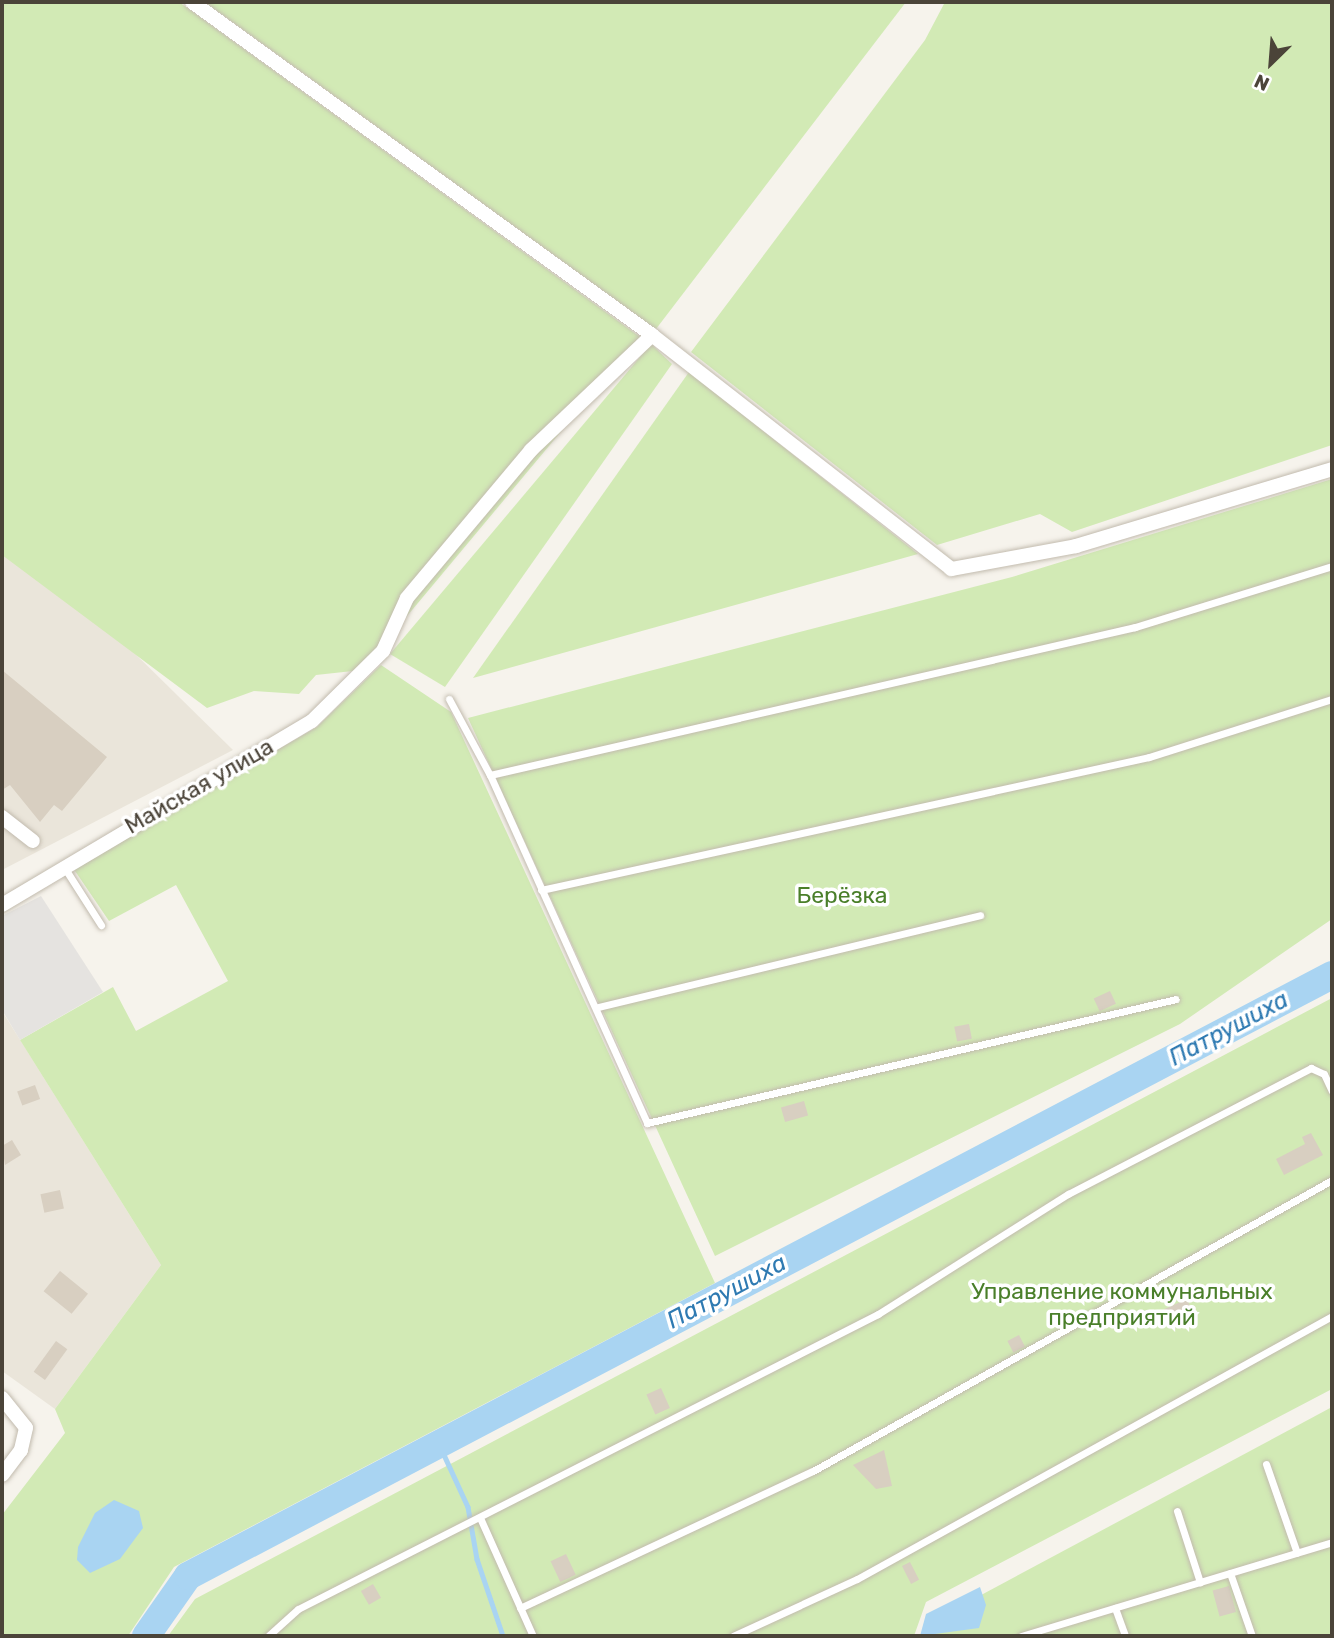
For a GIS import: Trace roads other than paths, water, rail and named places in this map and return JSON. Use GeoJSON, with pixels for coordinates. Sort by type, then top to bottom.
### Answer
{"type":"FeatureCollection","features":[{"type":"Feature","properties":{"kind":"street"},"geometry":{"type":"LineString","coordinates":[[192,2],[652,335],[951,569],[1076,546],[1332,469]]}},
{"type":"Feature","properties":{"kind":"street","name":"Майская улица"},"geometry":{"type":"LineString","coordinates":[[2,905],[312,721],[383,651],[407,598],[531,450],[652,335]]}},
{"type":"Feature","properties":{"kind":"street"},"geometry":{"type":"LineString","coordinates":[[2,817],[33,841]]}},
{"type":"Feature","properties":{"kind":"street"},"geometry":{"type":"LineString","coordinates":[[2,1398],[26,1428],[21,1450],[2,1475]]}},
{"type":"Feature","properties":{"kind":"lane"},"geometry":{"type":"LineString","coordinates":[[490,775],[1135,627],[1332,566]]}},
{"type":"Feature","properties":{"kind":"lane"},"geometry":{"type":"LineString","coordinates":[[449,699],[490,775],[541,890],[598,1007],[647,1123],[1176,999]]}},
{"type":"Feature","properties":{"kind":"lane"},"geometry":{"type":"LineString","coordinates":[[541,890],[1149,757],[1332,699]]}},
{"type":"Feature","properties":{"kind":"lane"},"geometry":{"type":"LineString","coordinates":[[64,867],[101,925]]}},
{"type":"Feature","properties":{"kind":"lane"},"geometry":{"type":"LineString","coordinates":[[598,1007],[980,915]]}},
{"type":"Feature","properties":{"kind":"lane"},"geometry":{"type":"LineString","coordinates":[[268,1636],[298,1609],[481,1520],[513,1497],[878,1314],[1069,1194],[1311,1068],[1324,1074],[1332,1091]]}},
{"type":"Feature","properties":{"kind":"lane"},"geometry":{"type":"LineString","coordinates":[[520,1608],[813,1471],[1332,1180]]}},
{"type":"Feature","properties":{"kind":"lane"},"geometry":{"type":"LineString","coordinates":[[733,1636],[857,1579],[1332,1316]]}},
{"type":"Feature","properties":{"kind":"lane"},"geometry":{"type":"LineString","coordinates":[[1266,1464],[1297,1553]]}},
{"type":"Feature","properties":{"kind":"lane"},"geometry":{"type":"LineString","coordinates":[[1177,1511],[1200,1582]]}},
{"type":"Feature","properties":{"kind":"lane"},"geometry":{"type":"LineString","coordinates":[[481,1520],[532,1634],[522,1636]]}},
{"type":"Feature","properties":{"kind":"lane"},"geometry":{"type":"LineString","coordinates":[[1021,1636],[1332,1542]]}},
{"type":"Feature","properties":{"kind":"lane"},"geometry":{"type":"LineString","coordinates":[[1230,1573],[1252,1636]]}},
{"type":"Feature","properties":{"kind":"lane"},"geometry":{"type":"LineString","coordinates":[[1115,1608],[1125,1636]]}},
{"type":"Feature","properties":{"kind":"water"},"geometry":{"type":"Polygon","coordinates":[[[114,1500],[139,1511],[143,1528],[120,1559],[90,1573],[77,1560],[78,1547],[95,1513],[114,1500]]]}},
{"type":"Feature","properties":{"kind":"water"},"geometry":{"type":"Polygon","coordinates":[[[980,1587],[986,1605],[979,1628],[920,1636],[926,1614],[980,1587]]]}},
{"type":"Feature","properties":{"kind":"waterway","name":"Патрушиха"},"geometry":{"type":"LineString","coordinates":[[146,1636],[188,1576],[1332,975]]}},
{"type":"Feature","properties":{"kind":"waterway"},"geometry":{"type":"LineString","coordinates":[[440,1446],[468,1507],[477,1559],[503,1636]]}},
{"type":"Feature","properties":{"kind":"park label","name":"Берёзка"},"geometry":{"type":"Point","coordinates":[842,895]}},
{"type":"Feature","properties":{"kind":"park label","name":"Управление коммунальных предприятий"},"geometry":{"type":"Point","coordinates":[1122,1304]}}]}
